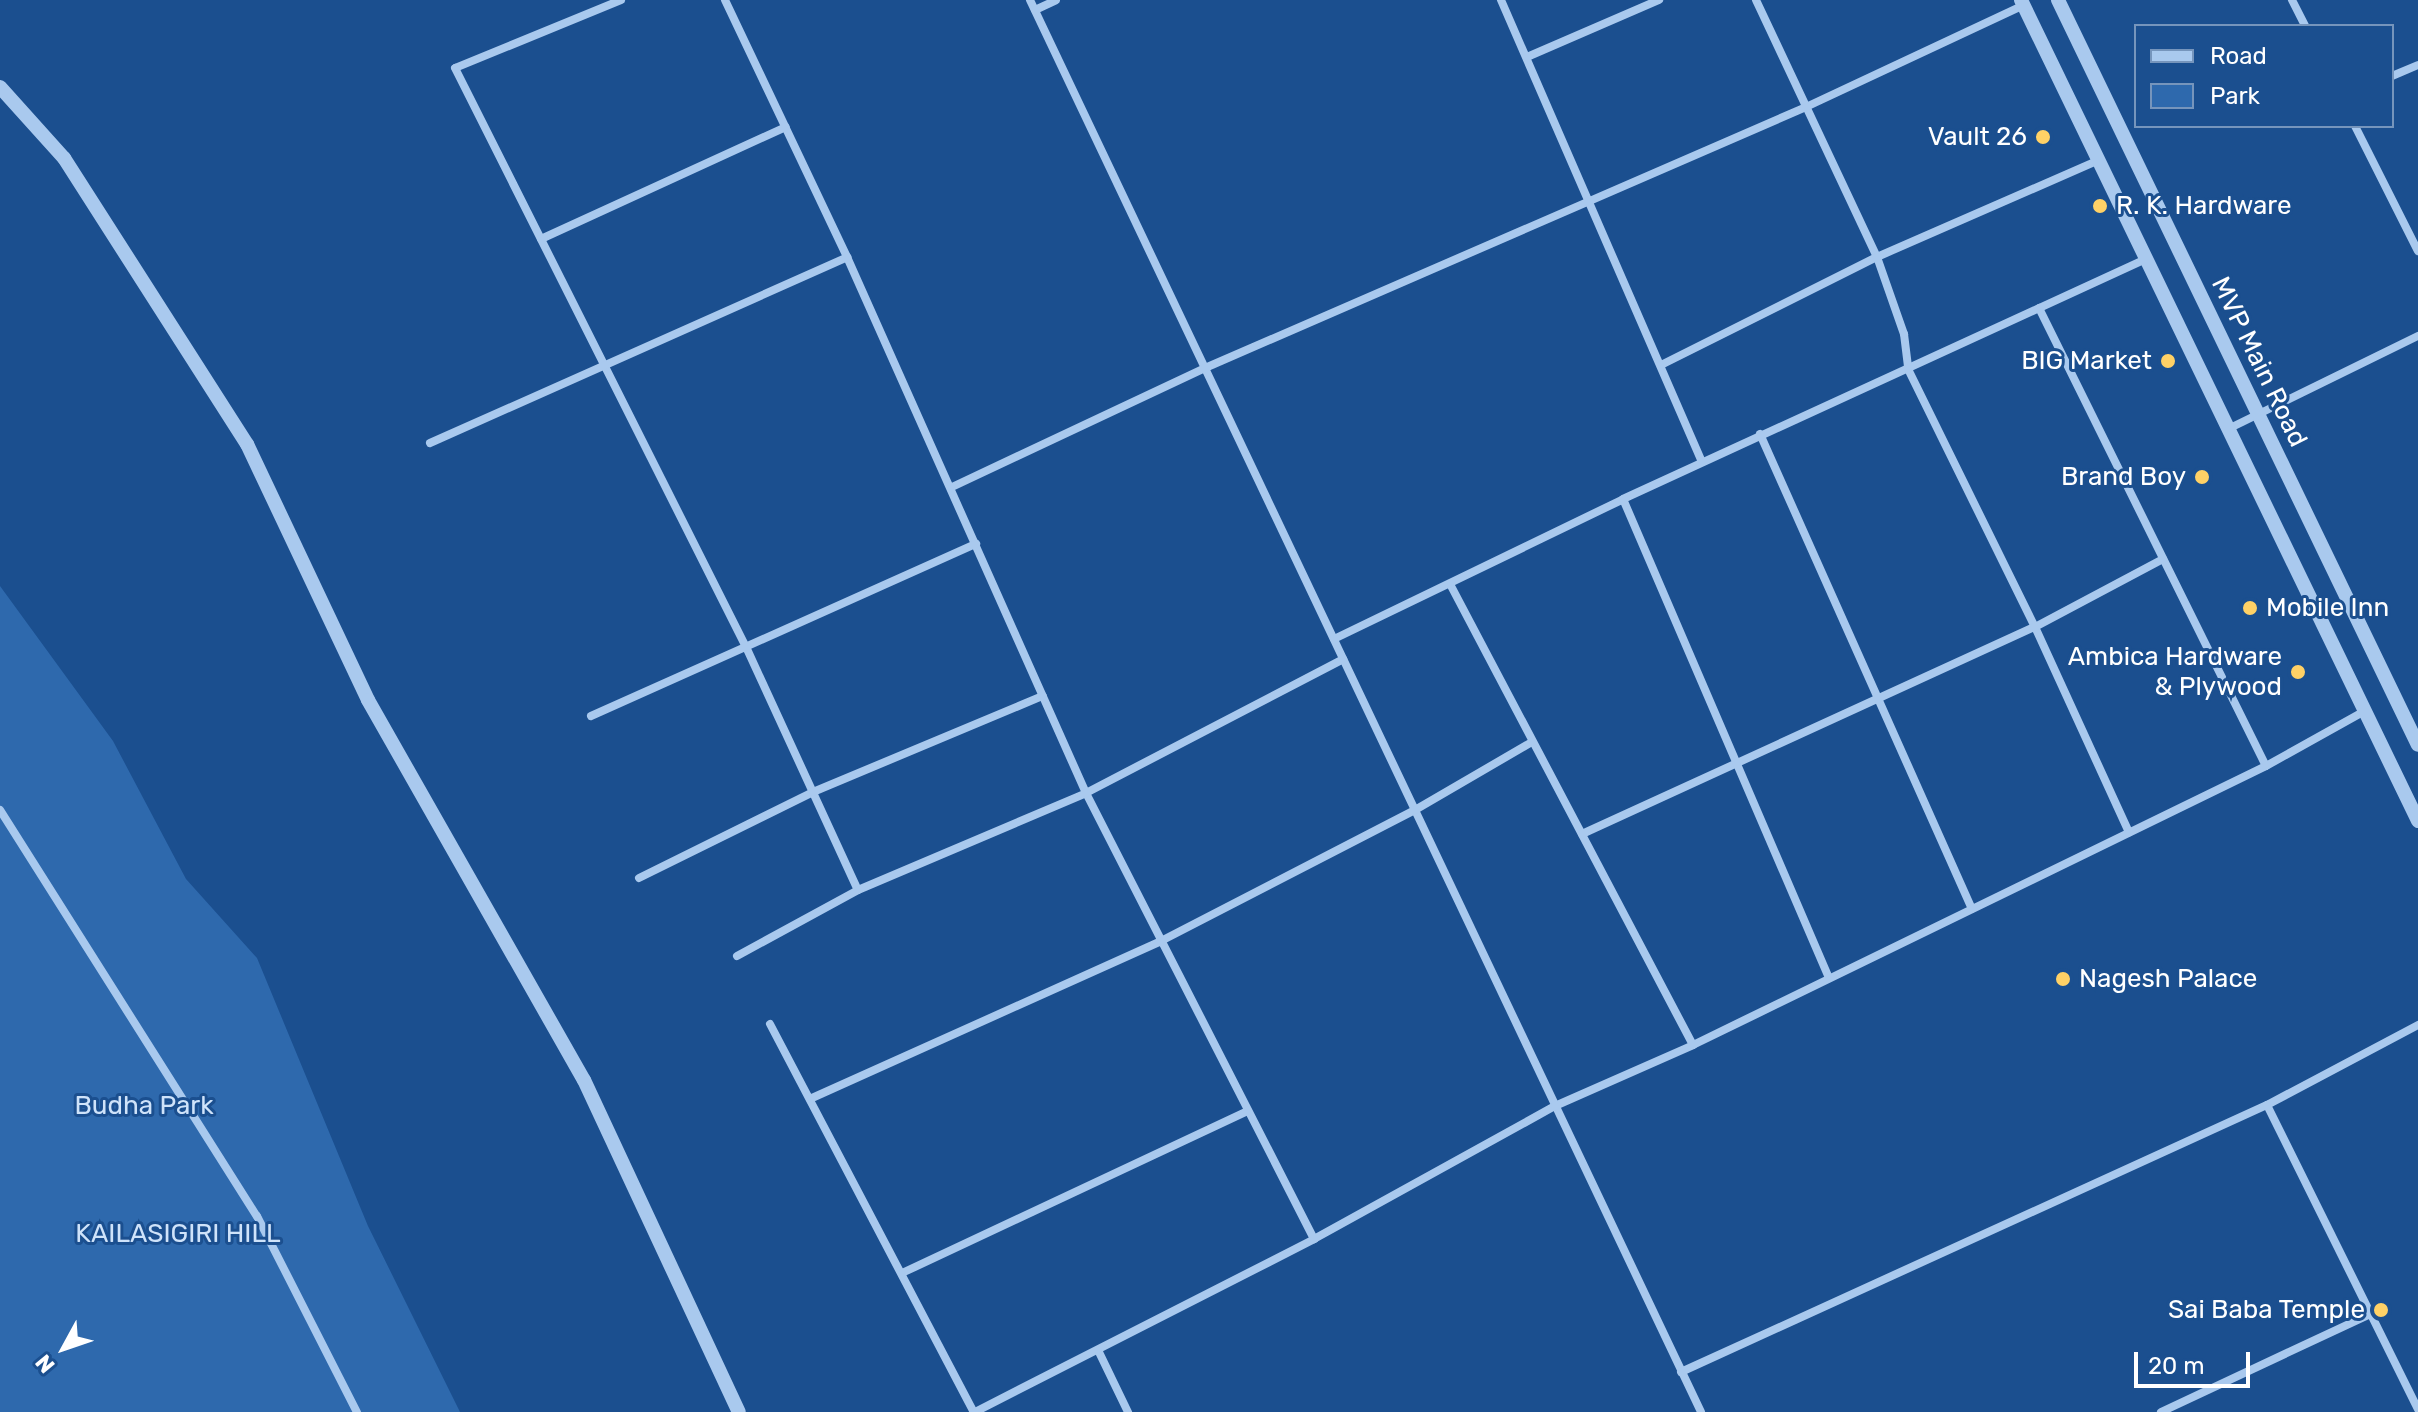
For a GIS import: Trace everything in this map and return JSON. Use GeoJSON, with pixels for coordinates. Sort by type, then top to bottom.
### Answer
{"type":"FeatureCollection","features":[{"type":"Feature","properties":{"kind":"street"},"geometry":{"type":"LineString","coordinates":[[621,0],[455,68],[747,649],[858,890]]}},
{"type":"Feature","properties":{"kind":"street"},"geometry":{"type":"LineString","coordinates":[[725,0],[952,487],[1086,793],[1314,1239]]}},
{"type":"Feature","properties":{"kind":"street"},"geometry":{"type":"LineString","coordinates":[[1030,0],[1701,1412]]}},
{"type":"Feature","properties":{"kind":"street"},"geometry":{"type":"LineString","coordinates":[[1035,10],[1056,0]]}},
{"type":"Feature","properties":{"kind":"street"},"geometry":{"type":"LineString","coordinates":[[1501,0],[1592,200],[1702,462]]}},
{"type":"Feature","properties":{"kind":"street"},"geometry":{"type":"LineString","coordinates":[[1527,57],[1659,0]]}},
{"type":"Feature","properties":{"kind":"street"},"geometry":{"type":"LineString","coordinates":[[1756,0],[1877,257],[1904,334],[1908,369],[2035,627],[2129,832]]}},
{"type":"Feature","properties":{"kind":"street","name":"MVP Main Road"},"geometry":{"type":"LineString","coordinates":[[2058,0],[2418,745]]}},
{"type":"Feature","properties":{"kind":"street"},"geometry":{"type":"LineString","coordinates":[[2292,0],[2304,24]]}},
{"type":"Feature","properties":{"kind":"street"},"geometry":{"type":"LineString","coordinates":[[952,487],[1205,368],[1806,107],[2022,3],[2418,821]]}},
{"type":"Feature","properties":{"kind":"street"},"geometry":{"type":"LineString","coordinates":[[2394,75],[2418,65]]}},
{"type":"Feature","properties":{"kind":"street"},"geometry":{"type":"LineString","coordinates":[[0,87],[64,158],[247,444],[368,700],[584,1080],[739,1412]]}},
{"type":"Feature","properties":{"kind":"street"},"geometry":{"type":"LineString","coordinates":[[541,239],[786,127]]}},
{"type":"Feature","properties":{"kind":"street"},"geometry":{"type":"LineString","coordinates":[[2356,128],[2418,251]]}},
{"type":"Feature","properties":{"kind":"street"},"geometry":{"type":"LineString","coordinates":[[1661,365],[1877,257],[2099,160]]}},
{"type":"Feature","properties":{"kind":"street"},"geometry":{"type":"LineString","coordinates":[[430,443],[847,257]]}},
{"type":"Feature","properties":{"kind":"street"},"geometry":{"type":"LineString","coordinates":[[1334,639],[1760,434],[2146,259]]}},
{"type":"Feature","properties":{"kind":"street"},"geometry":{"type":"LineString","coordinates":[[2039,308],[2266,766]]}},
{"type":"Feature","properties":{"kind":"street"},"geometry":{"type":"LineString","coordinates":[[2228,429],[2418,336]]}},
{"type":"Feature","properties":{"kind":"street"},"geometry":{"type":"LineString","coordinates":[[1760,434],[1972,909]]}},
{"type":"Feature","properties":{"kind":"street"},"geometry":{"type":"LineString","coordinates":[[1623,499],[1829,978]]}},
{"type":"Feature","properties":{"kind":"street"},"geometry":{"type":"LineString","coordinates":[[591,716],[747,649],[976,544]]}},
{"type":"Feature","properties":{"kind":"street"},"geometry":{"type":"LineString","coordinates":[[1582,834],[1876,696],[2035,627],[2163,559]]}},
{"type":"Feature","properties":{"kind":"street"},"geometry":{"type":"LineString","coordinates":[[1450,584],[1693,1045]]}},
{"type":"Feature","properties":{"kind":"street"},"geometry":{"type":"LineString","coordinates":[[737,956],[858,890],[1086,793],[1343,659]]}},
{"type":"Feature","properties":{"kind":"street"},"geometry":{"type":"LineString","coordinates":[[639,878],[813,792],[1043,696]]}},
{"type":"Feature","properties":{"kind":"street"},"geometry":{"type":"LineString","coordinates":[[770,1024],[812,1098],[975,1412],[1314,1239],[1555,1106],[1693,1045],[2266,766],[2365,711]]}},
{"type":"Feature","properties":{"kind":"street"},"geometry":{"type":"LineString","coordinates":[[812,1098],[1161,941],[1415,810],[1532,742]]}},
{"type":"Feature","properties":{"kind":"street"},"geometry":{"type":"LineString","coordinates":[[0,810],[257,1216],[357,1412]]}},
{"type":"Feature","properties":{"kind":"street"},"geometry":{"type":"LineString","coordinates":[[1681,1372],[2267,1105],[2418,1025]]}},
{"type":"Feature","properties":{"kind":"street"},"geometry":{"type":"LineString","coordinates":[[2267,1105],[2418,1409]]}},
{"type":"Feature","properties":{"kind":"street"},"geometry":{"type":"LineString","coordinates":[[902,1273],[1248,1111]]}},
{"type":"Feature","properties":{"kind":"street"},"geometry":{"type":"LineString","coordinates":[[2161,1412],[2370,1314]]}},
{"type":"Feature","properties":{"kind":"street"},"geometry":{"type":"LineString","coordinates":[[1098,1350],[1128,1412]]}},
{"type":"Feature","properties":{"kind":"green space","name":"KAILASIGIRI HILL"},"geometry":{"type":"Polygon","coordinates":[[[0,586],[113,741],[186,879],[257,958],[368,1226],[460,1412],[0,1412],[0,586]]]}},
{"type":"Feature","properties":{"kind":"place","name":"Vault 26"},"geometry":{"type":"Point","coordinates":[2043,137]}},
{"type":"Feature","properties":{"kind":"place","name":"R. K. Hardware"},"geometry":{"type":"Point","coordinates":[2100,206]}},
{"type":"Feature","properties":{"kind":"place","name":"BIG Market"},"geometry":{"type":"Point","coordinates":[2168,361]}},
{"type":"Feature","properties":{"kind":"place","name":"Brand Boy"},"geometry":{"type":"Point","coordinates":[2202,477]}},
{"type":"Feature","properties":{"kind":"place","name":"Mobile Inn"},"geometry":{"type":"Point","coordinates":[2250,608]}},
{"type":"Feature","properties":{"kind":"place","name":"Ambica Hardware & Plywood"},"geometry":{"type":"Point","coordinates":[2298,672]}},
{"type":"Feature","properties":{"kind":"place","name":"Nagesh Palace"},"geometry":{"type":"Point","coordinates":[2063,979]}},
{"type":"Feature","properties":{"kind":"place","name":"Sai Baba Temple"},"geometry":{"type":"Point","coordinates":[2381,1310]}},
{"type":"Feature","properties":{"kind":"park label","name":"Budha Park"},"geometry":{"type":"Point","coordinates":[144,1106]}}]}
